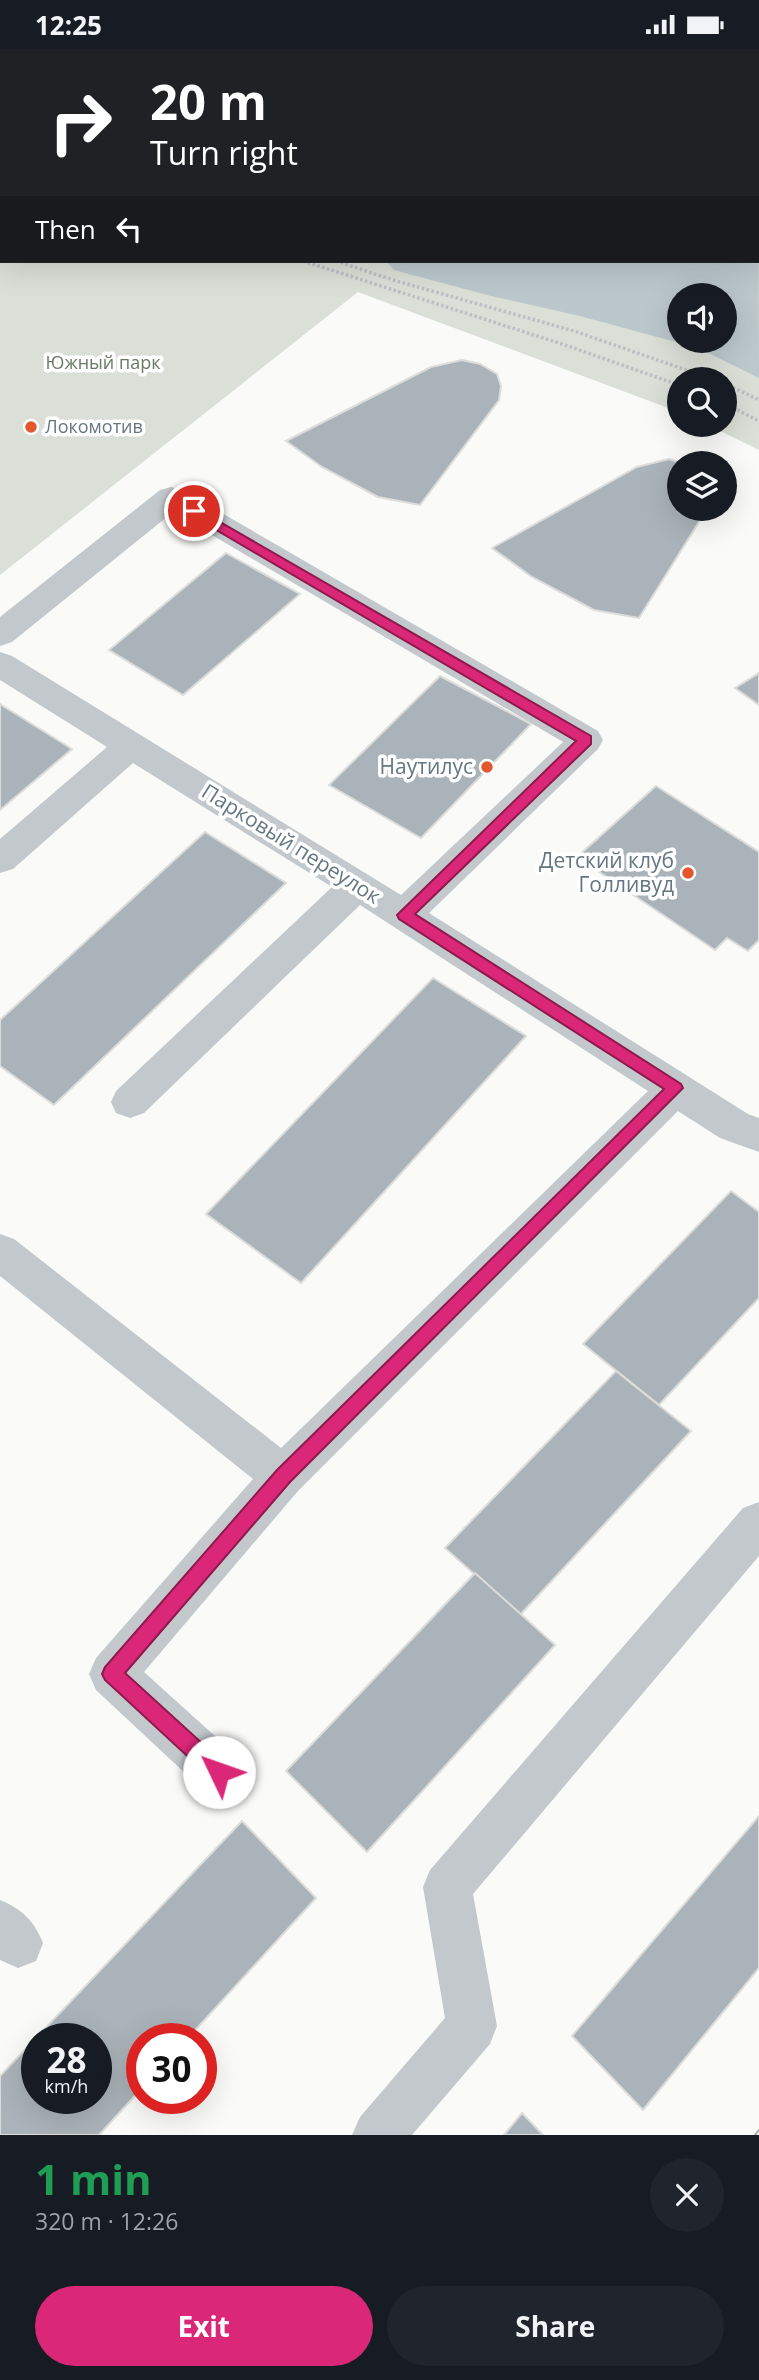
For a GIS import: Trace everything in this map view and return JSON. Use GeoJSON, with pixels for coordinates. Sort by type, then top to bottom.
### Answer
{"type":"FeatureCollection","features":[{"type":"Feature","properties":{"kind":"street"},"geometry":{"type":"LineString","coordinates":[[0,634],[171,497],[586,740],[404,915]]}},
{"type":"Feature","properties":{"kind":"street","name":"Парковый переулок"},"geometry":{"type":"LineString","coordinates":[[0,664],[357,885],[734,1126],[759,1135]]}},
{"type":"Feature","properties":{"kind":"street"},"geometry":{"type":"LineString","coordinates":[[0,859],[132,745]]}},
{"type":"Feature","properties":{"kind":"street"},"geometry":{"type":"LineString","coordinates":[[130,1102],[357,885]]}},
{"type":"Feature","properties":{"kind":"street"},"geometry":{"type":"LineString","coordinates":[[219,1772],[112,1674],[284,1476],[676,1088]]}},
{"type":"Feature","properties":{"kind":"street"},"geometry":{"type":"LineString","coordinates":[[0,1252],[284,1476]]}},
{"type":"Feature","properties":{"kind":"street"},"geometry":{"type":"LineString","coordinates":[[378,2135],[472,2026],[447,1887],[759,1523]]}},
{"type":"Feature","properties":{"kind":"path"},"geometry":{"type":"LineString","coordinates":[[309,263],[562,344],[667,381]]}},
{"type":"Feature","properties":{"kind":"path"},"geometry":{"type":"LineString","coordinates":[[342,263],[574,331],[678,367]]}},
{"type":"Feature","properties":{"kind":"path"},"geometry":{"type":"LineString","coordinates":[[737,389],[759,400]]}},
{"type":"Feature","properties":{"kind":"path"},"geometry":{"type":"LineString","coordinates":[[737,410],[759,421]]}},
{"type":"Feature","properties":{"kind":"green space","name":"Южный парк"},"geometry":{"type":"Polygon","coordinates":[[[0,263],[759,263],[759,450],[732,437],[737,437],[737,367],[667,367],[667,408],[358,292],[0,575],[0,263]]]}},
{"type":"Feature","properties":{"kind":"shaded area"},"geometry":{"type":"Polygon","coordinates":[[[388,263],[759,263],[759,378],[708,353],[737,353],[737,283],[667,283],[667,340],[394,270],[388,263]]]}},
{"type":"Feature","properties":{"kind":"building"},"geometry":{"type":"Polygon","coordinates":[[[462,360],[480,364],[497,374],[501,386],[499,400],[420,505],[378,497],[322,467],[286,441],[431,367],[462,360]]]}},
{"type":"Feature","properties":{"kind":"building"},"geometry":{"type":"Polygon","coordinates":[[[667,460],[667,521],[700,521],[639,618],[594,610],[532,577],[492,548],[637,467],[667,460]]]}},
{"type":"Feature","properties":{"kind":"building"},"geometry":{"type":"Polygon","coordinates":[[[226,553],[300,594],[183,695],[109,650],[226,553]]]}},
{"type":"Feature","properties":{"kind":"building"},"geometry":{"type":"Polygon","coordinates":[[[759,673],[759,705],[735,688],[759,673]]]}},
{"type":"Feature","properties":{"kind":"building"},"geometry":{"type":"Polygon","coordinates":[[[440,676],[531,724],[421,838],[329,785],[440,676]]]}},
{"type":"Feature","properties":{"kind":"building"},"geometry":{"type":"Polygon","coordinates":[[[0,704],[72,749],[0,810],[0,704]]]}},
{"type":"Feature","properties":{"kind":"building"},"geometry":{"type":"Polygon","coordinates":[[[656,786],[759,852],[759,940],[748,951],[727,938],[715,950],[577,857],[656,786]]]}},
{"type":"Feature","properties":{"kind":"building"},"geometry":{"type":"Polygon","coordinates":[[[205,832],[286,883],[54,1105],[0,1066],[0,1020],[205,832]]]}},
{"type":"Feature","properties":{"kind":"building"},"geometry":{"type":"Polygon","coordinates":[[[433,978],[526,1036],[301,1283],[206,1214],[433,978]]]}},
{"type":"Feature","properties":{"kind":"building"},"geometry":{"type":"Polygon","coordinates":[[[731,1191],[759,1212],[759,1298],[659,1405],[583,1344],[731,1191]]]}},
{"type":"Feature","properties":{"kind":"building"},"geometry":{"type":"Polygon","coordinates":[[[616,1371],[691,1431],[520,1615],[445,1548],[616,1371]]]}},
{"type":"Feature","properties":{"kind":"building"},"geometry":{"type":"Polygon","coordinates":[[[475,1573],[555,1645],[367,1852],[286,1771],[475,1573]]]}},
{"type":"Feature","properties":{"kind":"building"},"geometry":{"type":"Polygon","coordinates":[[[759,1816],[759,1968],[643,2110],[572,2036],[759,1816]]]}},
{"type":"Feature","properties":{"kind":"building"},"geometry":{"type":"Polygon","coordinates":[[[242,1821],[316,1898],[202,2023],[126,2023],[126,2105],[99,2135],[0,2135],[0,2076],[21,2054],[21,2114],[112,2114],[112,2023],[50,2023],[242,1821]]]}},
{"type":"Feature","properties":{"kind":"building"},"geometry":{"type":"Polygon","coordinates":[[[522,2113],[543,2135],[504,2135],[522,2113]]]}},
{"type":"Feature","properties":{"kind":"tram line"},"geometry":{"type":"LineString","coordinates":[[755,2135],[759,2130]]}},
{"type":"Feature","properties":{"kind":"place","name":"Локомотив"},"geometry":{"type":"Point","coordinates":[31,427]}},
{"type":"Feature","properties":{"kind":"place","name":"Наутилус"},"geometry":{"type":"Point","coordinates":[487,767]}},
{"type":"Feature","properties":{"kind":"place","name":"Детский клуб Голливуд"},"geometry":{"type":"Point","coordinates":[688,873]}},
{"type":"Feature","properties":{"kind":"route"},"geometry":{"type":"LineString","coordinates":[[194,511],[586,740],[404,915],[676,1088],[284,1476],[112,1674],[219,1772]]}}]}
